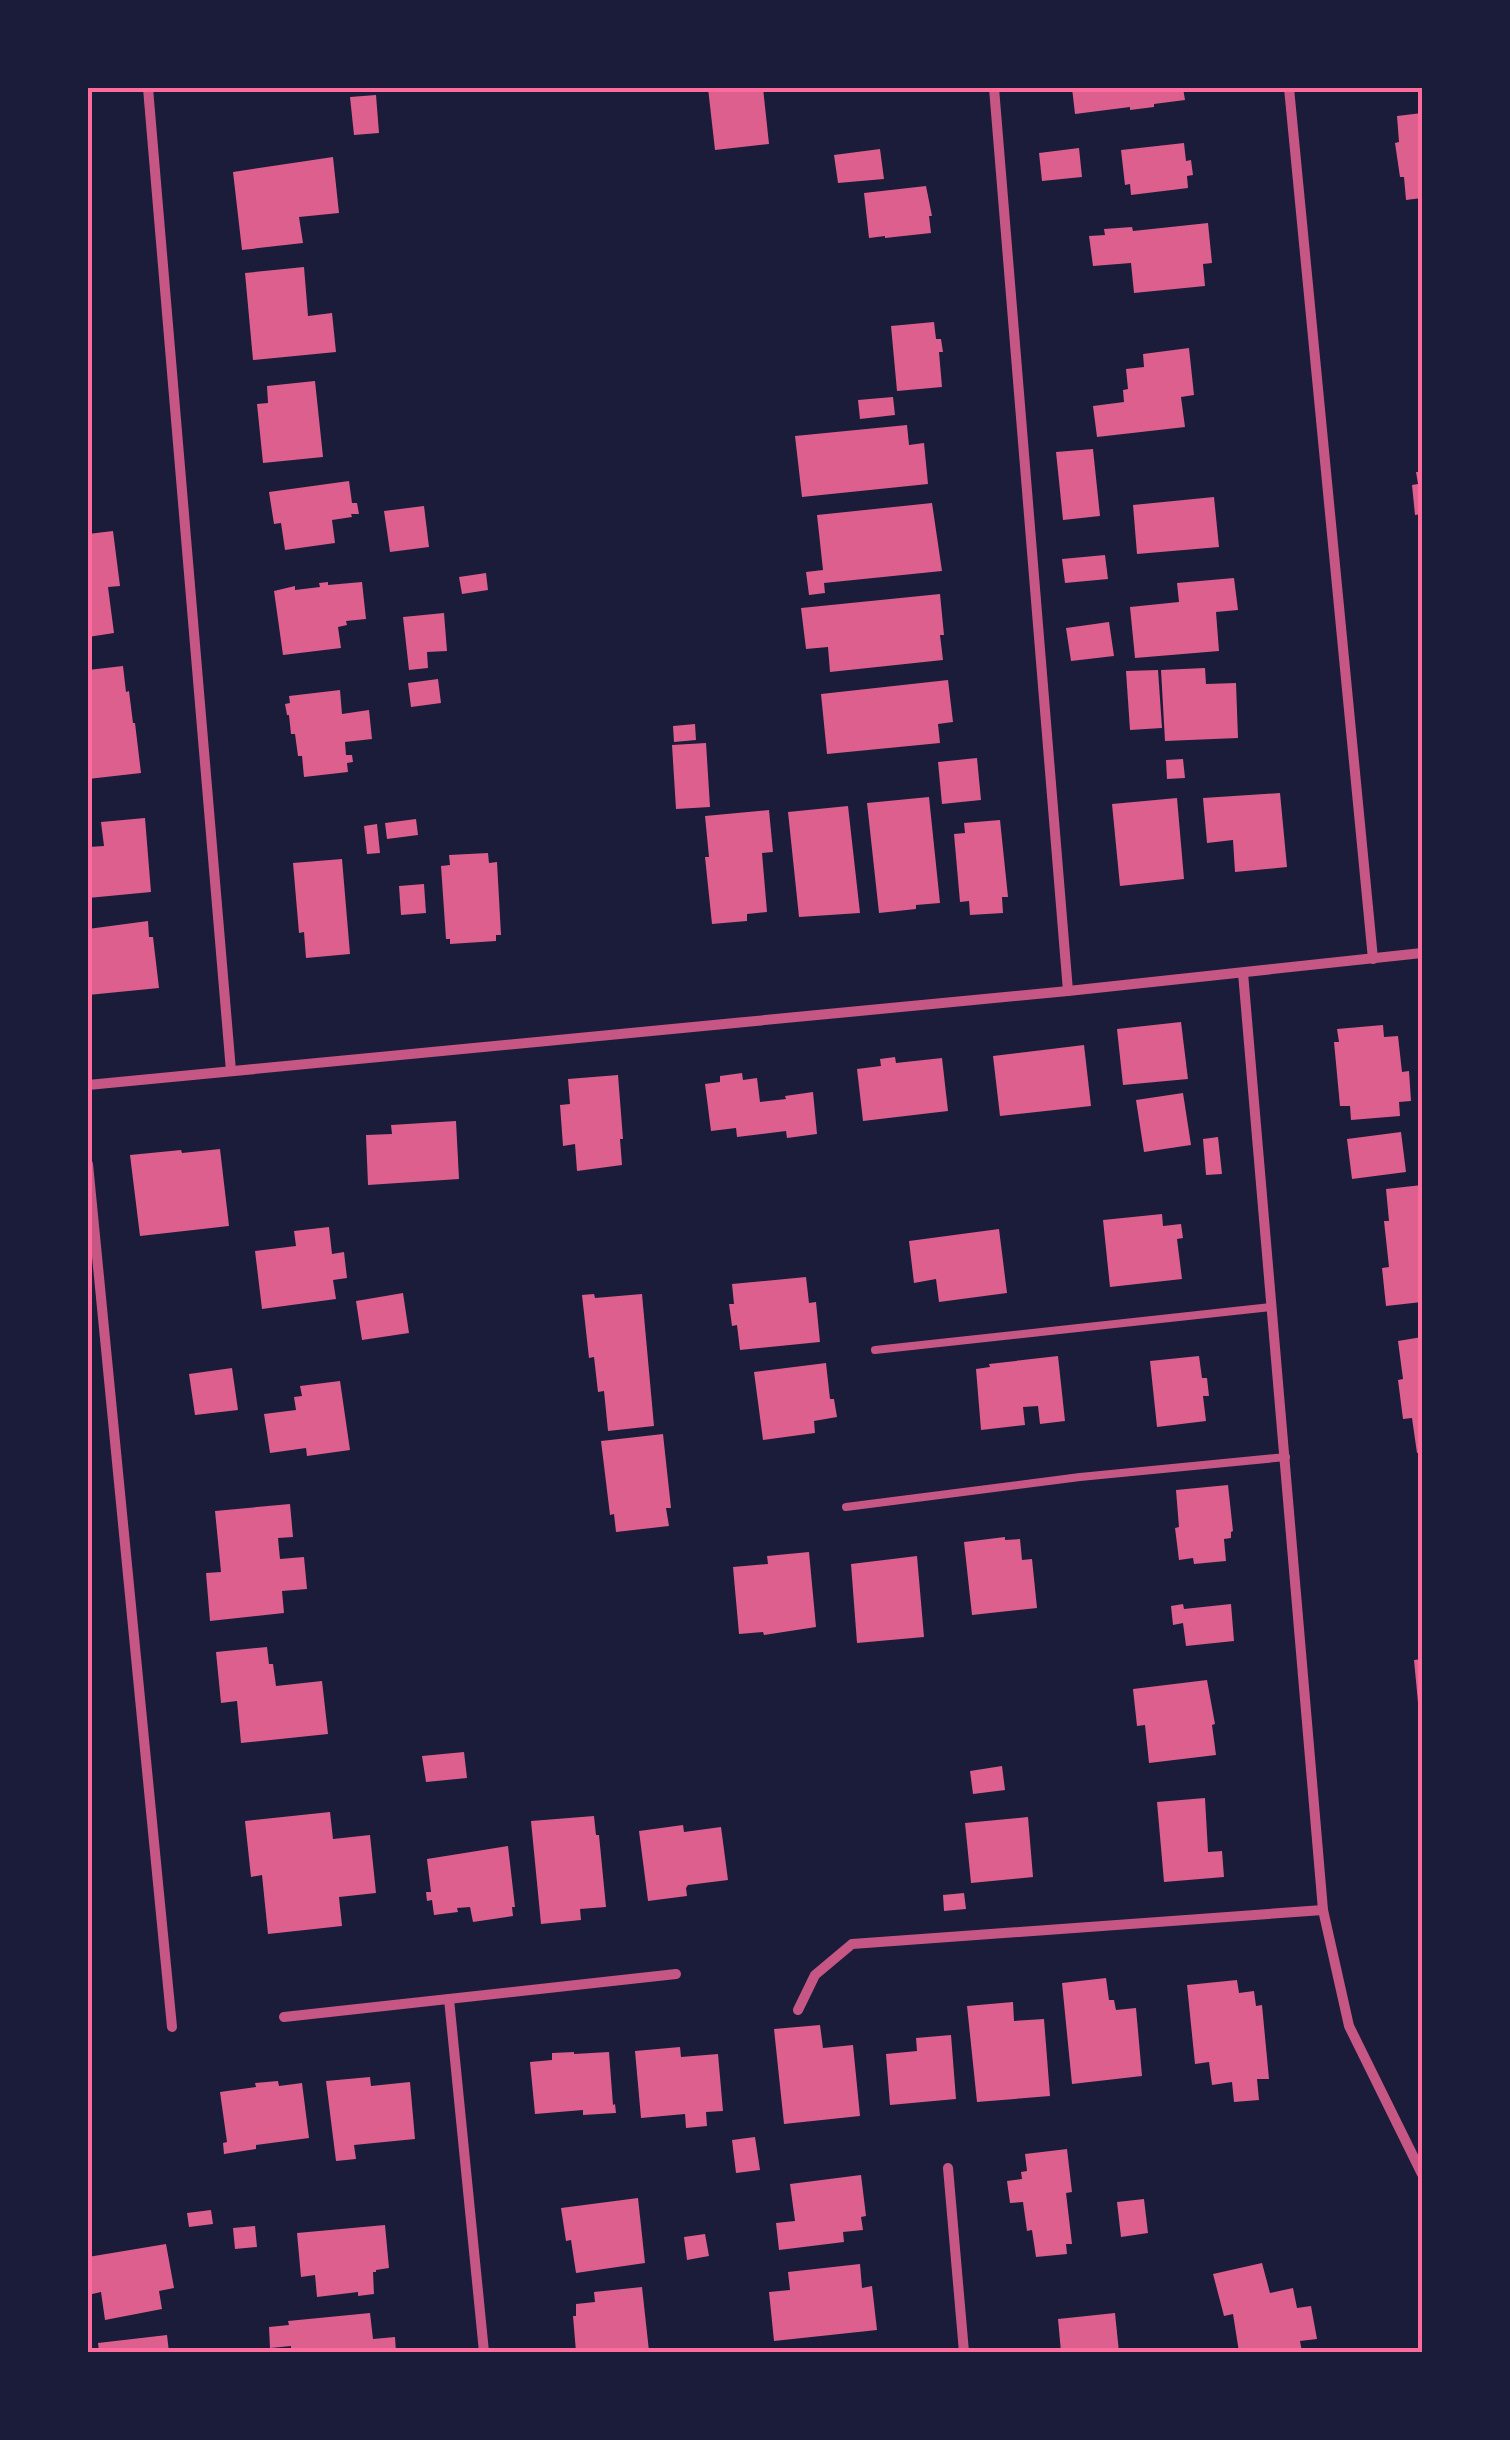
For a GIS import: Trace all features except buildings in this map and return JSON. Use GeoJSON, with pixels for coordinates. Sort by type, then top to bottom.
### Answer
{"type":"FeatureCollection","features":[{"type":"Feature","properties":{"kind":"street"},"geometry":{"type":"LineString","coordinates":[[148,88],[231,1070]]}},
{"type":"Feature","properties":{"kind":"street"},"geometry":{"type":"LineString","coordinates":[[994,88],[1068,991]]}},
{"type":"Feature","properties":{"kind":"street"},"geometry":{"type":"LineString","coordinates":[[1289,88],[1373,959]]}},
{"type":"Feature","properties":{"kind":"street"},"geometry":{"type":"LineString","coordinates":[[88,1085],[1422,953]]}},
{"type":"Feature","properties":{"kind":"street"},"geometry":{"type":"LineString","coordinates":[[1243,973],[1323,1910],[1349,2026],[1422,2174]]}},
{"type":"Feature","properties":{"kind":"street"},"geometry":{"type":"LineString","coordinates":[[88,1164],[172,2027]]}},
{"type":"Feature","properties":{"kind":"street"},"geometry":{"type":"LineString","coordinates":[[798,2010],[815,1975],[852,1944],[1323,1910]]}},
{"type":"Feature","properties":{"kind":"street"},"geometry":{"type":"LineString","coordinates":[[284,2017],[676,1974]]}},
{"type":"Feature","properties":{"kind":"street"},"geometry":{"type":"LineString","coordinates":[[448,1999],[484,2352]]}},
{"type":"Feature","properties":{"kind":"street"},"geometry":{"type":"LineString","coordinates":[[948,2168],[964,2352]]}},
{"type":"Feature","properties":{"kind":"lane"},"geometry":{"type":"LineString","coordinates":[[875,1350],[1270,1307]]}},
{"type":"Feature","properties":{"kind":"lane"},"geometry":{"type":"LineString","coordinates":[[846,1506],[1286,1457]]}}]}
